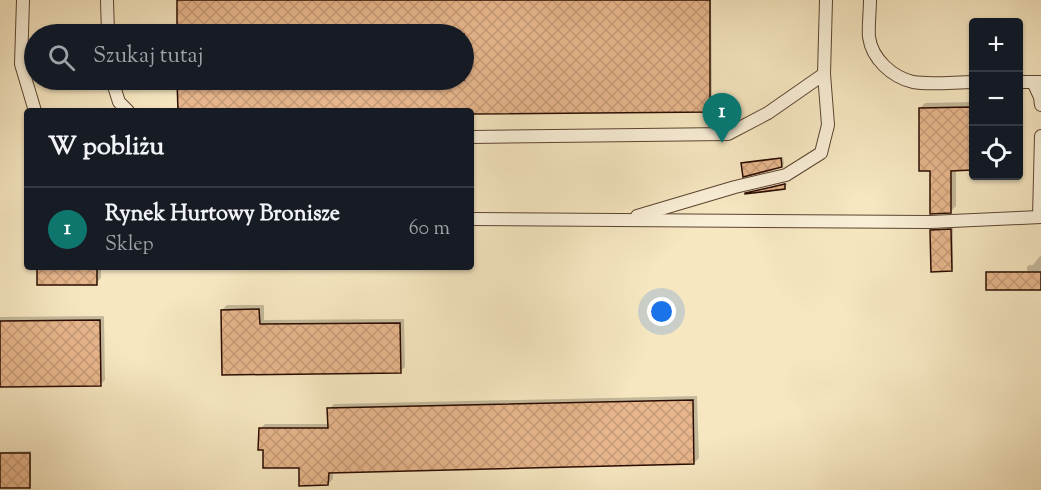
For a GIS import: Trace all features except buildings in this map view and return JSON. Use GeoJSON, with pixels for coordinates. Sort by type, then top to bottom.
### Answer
{"type":"FeatureCollection","features":[{"type":"Feature","properties":{"kind":"lane"},"geometry":{"type":"LineString","coordinates":[[23,0],[21,64],[24,74]]}},
{"type":"Feature","properties":{"kind":"lane"},"geometry":{"type":"LineString","coordinates":[[107,0],[108,24]]}},
{"type":"Feature","properties":{"kind":"lane"},"geometry":{"type":"LineString","coordinates":[[624,220],[735,187],[786,175],[821,153],[828,125],[824,74],[826,0]]}},
{"type":"Feature","properties":{"kind":"lane"},"geometry":{"type":"LineString","coordinates":[[870,0],[869,37],[877,57],[886,69],[915,82],[969,82]]}},
{"type":"Feature","properties":{"kind":"lane"},"geometry":{"type":"LineString","coordinates":[[474,138],[728,134],[768,113],[824,74]]}},
{"type":"Feature","properties":{"kind":"lane"},"geometry":{"type":"LineString","coordinates":[[1037,82],[1041,105]]}},
{"type":"Feature","properties":{"kind":"lane"},"geometry":{"type":"LineString","coordinates":[[29,90],[34,108]]}},
{"type":"Feature","properties":{"kind":"lane"},"geometry":{"type":"LineString","coordinates":[[115,90],[119,102],[125,108]]}},
{"type":"Feature","properties":{"kind":"lane"},"geometry":{"type":"LineString","coordinates":[[474,219],[930,222],[1040,217],[1041,136]]}},
{"type":"Feature","properties":{"kind":"place","name":"Rynek Hurtowy Bronisze"},"geometry":{"type":"Point","coordinates":[722,143]}}]}
